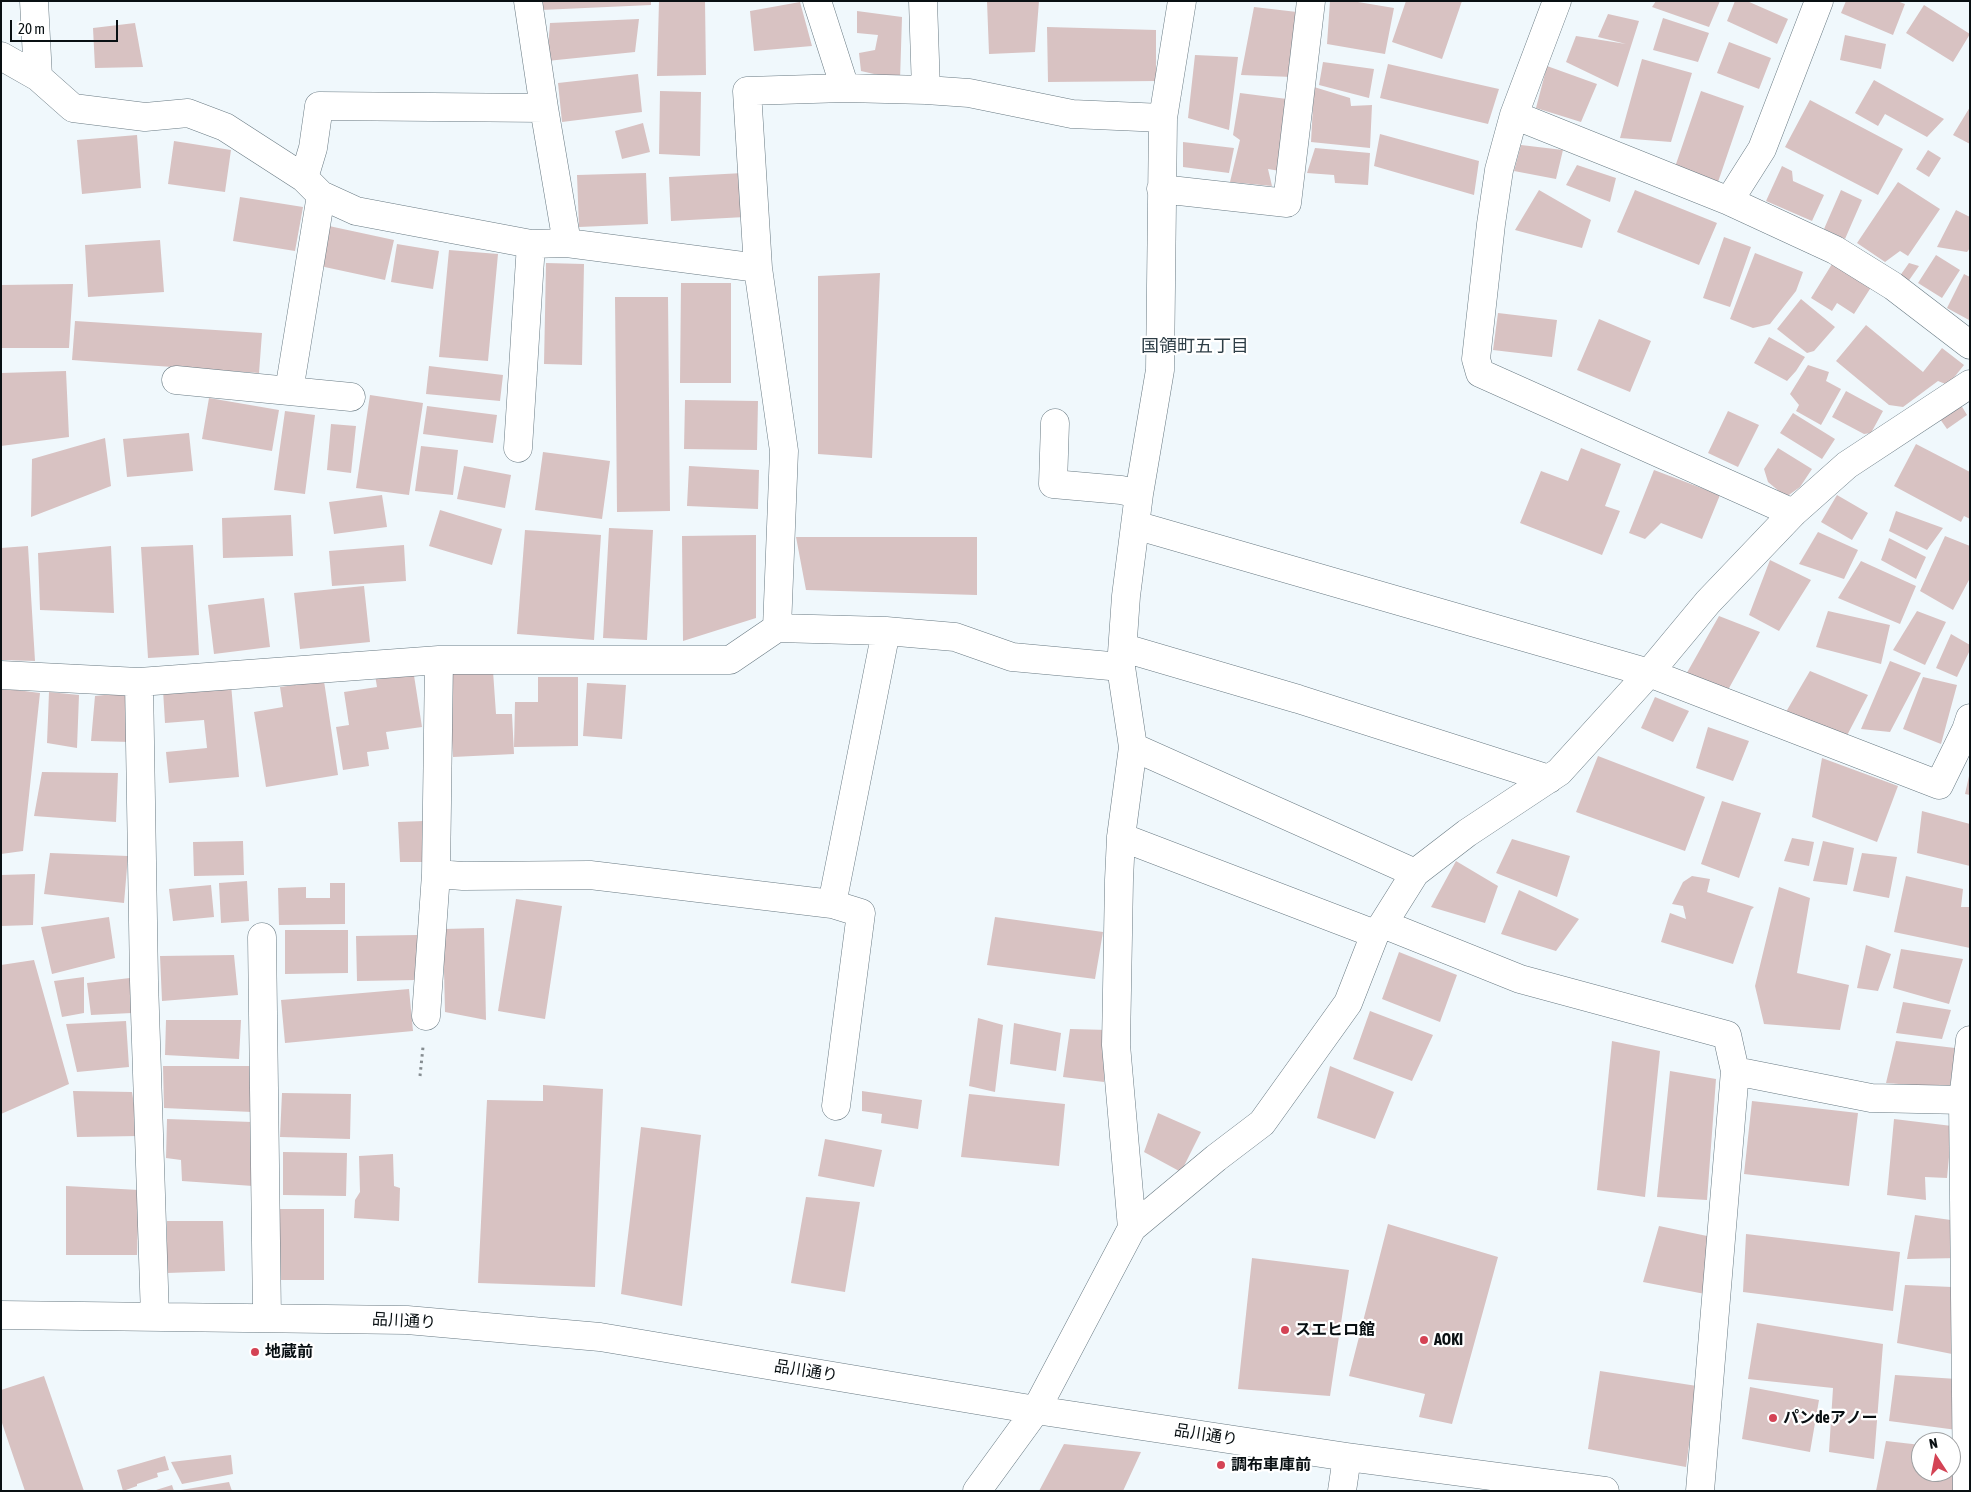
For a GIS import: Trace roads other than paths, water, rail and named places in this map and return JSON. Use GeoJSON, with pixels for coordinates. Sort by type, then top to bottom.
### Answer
{"type":"FeatureCollection","features":[{"type":"Feature","properties":{"kind":"street"},"geometry":{"type":"LineString","coordinates":[[34,1],[38,77]]}},
{"type":"Feature","properties":{"kind":"street"},"geometry":{"type":"LineString","coordinates":[[528,1],[567,243]]}},
{"type":"Feature","properties":{"kind":"street"},"geometry":{"type":"LineString","coordinates":[[817,1],[845,88]]}},
{"type":"Feature","properties":{"kind":"street"},"geometry":{"type":"LineString","coordinates":[[923,1],[926,90]]}},
{"type":"Feature","properties":{"kind":"street"},"geometry":{"type":"LineString","coordinates":[[1132,1228],[1116,1045],[1119,880],[1122,837],[1133,747],[1122,657],[1126,596],[1139,494],[1160,370],[1163,118],[1182,1]]}},
{"type":"Feature","properties":{"kind":"street"},"geometry":{"type":"LineString","coordinates":[[1161,189],[1287,203],[1311,1]]}},
{"type":"Feature","properties":{"kind":"street"},"geometry":{"type":"LineString","coordinates":[[1557,1],[1514,115],[1499,170],[1476,360],[1480,373],[1793,513]]}},
{"type":"Feature","properties":{"kind":"street"},"geometry":{"type":"LineString","coordinates":[[1729,201],[1762,149],[1820,1]]}},
{"type":"Feature","properties":{"kind":"street"},"geometry":{"type":"LineString","coordinates":[[1,56],[38,77],[73,108],[146,117],[188,113],[225,127],[312,186],[356,211],[531,244],[567,243],[758,268]]}},
{"type":"Feature","properties":{"kind":"street"},"geometry":{"type":"LineString","coordinates":[[777,628],[784,451],[758,268],[747,91],[845,88],[926,90],[969,94],[1072,114],[1163,118]]}},
{"type":"Feature","properties":{"kind":"street"},"geometry":{"type":"LineString","coordinates":[[289,391],[319,106],[544,108]]}},
{"type":"Feature","properties":{"kind":"street"},"geometry":{"type":"LineString","coordinates":[[1514,115],[1729,201],[1835,250],[1893,286],[1970,345]]}},
{"type":"Feature","properties":{"kind":"street"},"geometry":{"type":"LineString","coordinates":[[518,448],[531,244]]}},
{"type":"Feature","properties":{"kind":"street"},"geometry":{"type":"LineString","coordinates":[[176,380],[351,397]]}},
{"type":"Feature","properties":{"kind":"street"},"geometry":{"type":"LineString","coordinates":[[977,1491],[1036,1410],[1132,1228],[1262,1122],[1348,1003],[1379,929],[1415,873],[1467,833],[1559,772],[1649,673],[1708,602],[1793,513],[1847,465],[1970,384]]}},
{"type":"Feature","properties":{"kind":"street"},"geometry":{"type":"LineString","coordinates":[[1055,422],[1053,484],[1121,490],[1139,494]]}},
{"type":"Feature","properties":{"kind":"street"},"geometry":{"type":"LineString","coordinates":[[1136,525],[1649,673],[1939,785],[1970,718]]}},
{"type":"Feature","properties":{"kind":"street"},"geometry":{"type":"LineString","coordinates":[[1,675],[139,682],[439,660],[730,660],[777,628],[886,631],[955,637],[1012,657],[1122,657],[1298,699],[1549,779]]}},
{"type":"Feature","properties":{"kind":"street"},"geometry":{"type":"LineString","coordinates":[[832,904],[886,631]]}},
{"type":"Feature","properties":{"kind":"street"},"geometry":{"type":"LineString","coordinates":[[426,1016],[436,874],[439,660]]}},
{"type":"Feature","properties":{"kind":"street"},"geometry":{"type":"LineString","coordinates":[[139,682],[144,981],[155,1316]]}},
{"type":"Feature","properties":{"kind":"street"},"geometry":{"type":"LineString","coordinates":[[1133,747],[1415,873]]}},
{"type":"Feature","properties":{"kind":"street"},"geometry":{"type":"LineString","coordinates":[[1122,837],[1520,979],[1727,1035],[1735,1071],[1700,1491]]}},
{"type":"Feature","properties":{"kind":"street"},"geometry":{"type":"LineString","coordinates":[[436,874],[463,876],[590,875],[832,904],[861,913],[836,1106]]}},
{"type":"Feature","properties":{"kind":"street"},"geometry":{"type":"LineString","coordinates":[[262,937],[267,1318]]}},
{"type":"Feature","properties":{"kind":"street"},"geometry":{"type":"LineString","coordinates":[[1967,1491],[1963,1100],[1970,1040]]}},
{"type":"Feature","properties":{"kind":"street"},"geometry":{"type":"LineString","coordinates":[[1735,1071],[1871,1098],[1963,1100]]}},
{"type":"Feature","properties":{"kind":"street","name":"品川通り"},"geometry":{"type":"LineString","coordinates":[[1,1315],[406,1320],[600,1337],[1036,1410],[1347,1457],[1605,1491]]}},
{"type":"Feature","properties":{"kind":"street"},"geometry":{"type":"LineString","coordinates":[[1342,1491],[1347,1457]]}},
{"type":"Feature","properties":{"kind":"place","name":"スエヒロ館"},"geometry":{"type":"Point","coordinates":[1285,1330]}},
{"type":"Feature","properties":{"kind":"place","name":"AOKI"},"geometry":{"type":"Point","coordinates":[1424,1340]}},
{"type":"Feature","properties":{"kind":"place","name":"地蔵前"},"geometry":{"type":"Point","coordinates":[255,1352]}},
{"type":"Feature","properties":{"kind":"place","name":"パンdeアノー"},"geometry":{"type":"Point","coordinates":[1773,1418]}},
{"type":"Feature","properties":{"kind":"place","name":"調布車庫前"},"geometry":{"type":"Point","coordinates":[1221,1465]}},
{"type":"Feature","properties":{"kind":"district","name":"国領町五丁目"},"geometry":{"type":"Point","coordinates":[1195,346]}}]}
